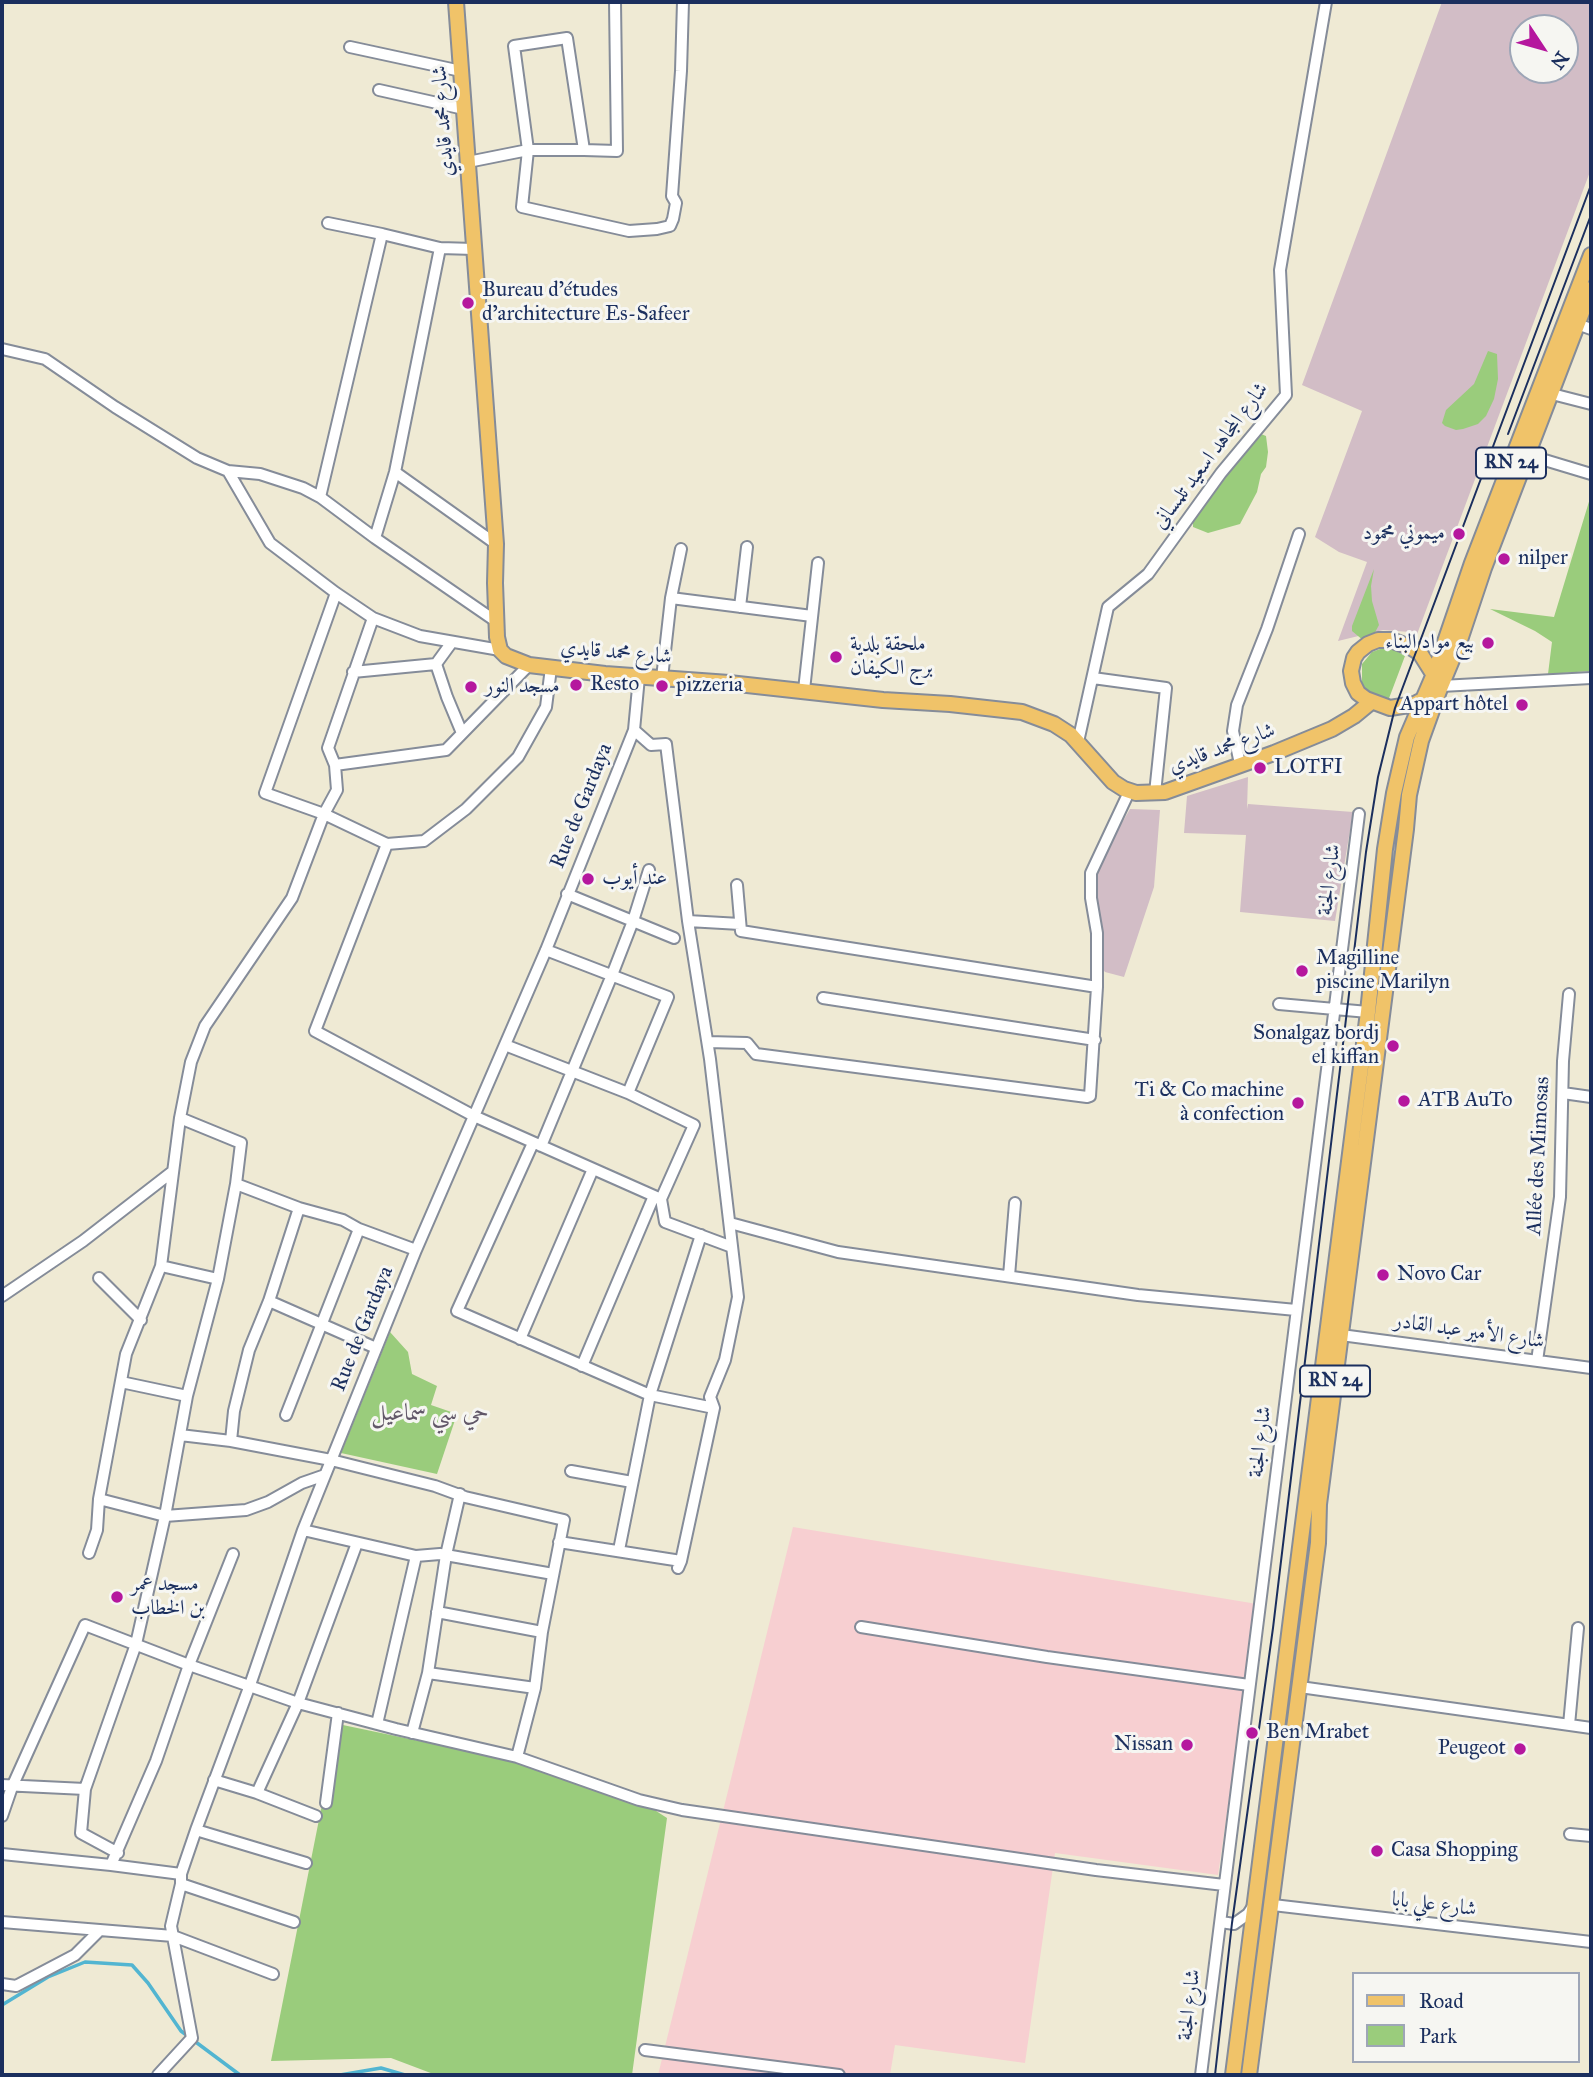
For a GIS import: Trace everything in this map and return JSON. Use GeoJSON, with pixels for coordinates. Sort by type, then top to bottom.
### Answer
{"type":"FeatureCollection","features":[{"type":"Feature","properties":{"kind":"main road","name":"شارع محمد قايدي"},"geometry":{"type":"LineString","coordinates":[[456,2],[496,544],[498,644],[500,650],[513,660],[551,668],[639,677],[1013,710],[1054,724],[1079,742],[1113,782],[1129,792],[1155,793],[1171,790],[1274,753],[1338,725],[1371,702]]}},
{"type":"Feature","properties":{"kind":"main road","name":"RN 24"},"geometry":{"type":"LineString","coordinates":[[1250,2075],[1409,794],[1438,683],[1446,640],[1472,563],[1591,255]]}},
{"type":"Feature","properties":{"kind":"main road","name":"RN 24"},"geometry":{"type":"LineString","coordinates":[[1438,683],[1459,643],[1484,568],[1552,394],[1584,326],[1591,289]]}},
{"type":"Feature","properties":{"kind":"main road"},"geometry":{"type":"LineString","coordinates":[[1412,648],[1423,657],[1438,683],[1423,700],[1390,708],[1371,702],[1355,689],[1351,677],[1352,664],[1358,652],[1373,642],[1391,640],[1412,648],[1426,649],[1446,640]]}},
{"type":"Feature","properties":{"kind":"main road"},"geometry":{"type":"LineString","coordinates":[[1338,725],[1350,708],[1355,689]]}},
{"type":"Feature","properties":{"kind":"main road","name":"RN 24"},"geometry":{"type":"LineString","coordinates":[[1233,2075],[1368,1012],[1385,849],[1407,737],[1423,700]]}},
{"type":"Feature","properties":{"kind":"main road"},"geometry":{"type":"LineString","coordinates":[[1390,708],[1398,716],[1407,737]]}},
{"type":"Feature","properties":{"kind":"street"},"geometry":{"type":"LineString","coordinates":[[468,162],[528,150],[617,151],[615,2]]}},
{"type":"Feature","properties":{"kind":"street"},"geometry":{"type":"LineString","coordinates":[[584,150],[567,38],[514,46],[528,150],[522,207],[629,231],[670,226],[676,202],[672,196],[683,2]]}},
{"type":"Feature","properties":{"kind":"street","name":"شارع المجاهد اسعيد تلمساني"},"geometry":{"type":"LineString","coordinates":[[1079,742],[1108,607],[1148,574],[1222,473],[1286,395],[1280,271],[1326,2]]}},
{"type":"Feature","properties":{"kind":"street"},"geometry":{"type":"LineString","coordinates":[[350,47],[461,71]]}},
{"type":"Feature","properties":{"kind":"street"},"geometry":{"type":"LineString","coordinates":[[379,90],[464,109]]}},
{"type":"Feature","properties":{"kind":"street"},"geometry":{"type":"LineString","coordinates":[[328,223],[440,248],[474,249]]}},
{"type":"Feature","properties":{"kind":"street"},"geometry":{"type":"LineString","coordinates":[[320,497],[382,234]]}},
{"type":"Feature","properties":{"kind":"street"},"geometry":{"type":"LineString","coordinates":[[375,538],[395,472],[440,248]]}},
{"type":"Feature","properties":{"kind":"street"},"geometry":{"type":"LineString","coordinates":[[2,349],[45,359],[197,458],[229,471],[260,474],[303,488],[320,497],[497,622]]}},
{"type":"Feature","properties":{"kind":"street"},"geometry":{"type":"LineString","coordinates":[[1552,394],[1591,404]]}},
{"type":"Feature","properties":{"kind":"street"},"geometry":{"type":"LineString","coordinates":[[1528,455],[1591,474]]}},
{"type":"Feature","properties":{"kind":"street"},"geometry":{"type":"LineString","coordinates":[[229,471],[270,543],[373,618],[420,636],[500,650]]}},
{"type":"Feature","properties":{"kind":"street"},"geometry":{"type":"LineString","coordinates":[[395,472],[496,544]]}},
{"type":"Feature","properties":{"kind":"street"},"geometry":{"type":"LineString","coordinates":[[1240,764],[1233,731],[1237,705],[1267,629],[1299,534]]}},
{"type":"Feature","properties":{"kind":"street"},"geometry":{"type":"LineString","coordinates":[[740,607],[747,547]]}},
{"type":"Feature","properties":{"kind":"street"},"geometry":{"type":"LineString","coordinates":[[662,678],[671,598],[681,549]]}},
{"type":"Feature","properties":{"kind":"street"},"geometry":{"type":"LineString","coordinates":[[804,690],[818,563]]}},
{"type":"Feature","properties":{"kind":"street"},"geometry":{"type":"LineString","coordinates":[[336,593],[265,793],[324,814],[387,844],[424,841],[466,809],[518,757],[546,707],[551,668]]}},
{"type":"Feature","properties":{"kind":"street"},"geometry":{"type":"LineString","coordinates":[[671,598],[813,616]]}},
{"type":"Feature","properties":{"kind":"street"},"geometry":{"type":"LineString","coordinates":[[89,1553],[97,1531],[99,1499],[126,1354],[161,1266],[172,1172],[191,1062],[205,1026],[292,898],[324,814],[337,790],[335,765],[327,748],[373,618]]}},
{"type":"Feature","properties":{"kind":"street"},"geometry":{"type":"LineString","coordinates":[[354,672],[436,664],[452,642]]}},
{"type":"Feature","properties":{"kind":"street"},"geometry":{"type":"LineString","coordinates":[[436,664],[462,733]]}},
{"type":"Feature","properties":{"kind":"street"},"geometry":{"type":"LineString","coordinates":[[335,765],[446,750],[529,665]]}},
{"type":"Feature","properties":{"kind":"street","name":"Rue de Gardaya"},"geometry":{"type":"LineString","coordinates":[[158,2075],[192,2038],[171,1926],[181,1879],[196,1830],[250,1685],[303,1530],[416,1250],[546,950],[634,730],[639,677]]}},
{"type":"Feature","properties":{"kind":"street"},"geometry":{"type":"LineString","coordinates":[[1093,678],[1166,688],[1155,793]]}},
{"type":"Feature","properties":{"kind":"street"},"geometry":{"type":"LineString","coordinates":[[1438,683],[1591,678]]}},
{"type":"Feature","properties":{"kind":"street"},"geometry":{"type":"LineString","coordinates":[[559,1542],[619,1550],[679,1565],[714,1408],[710,1397],[725,1360],[738,1297],[708,1042],[688,921],[666,744],[651,745],[634,730]]}},
{"type":"Feature","properties":{"kind":"street"},"geometry":{"type":"LineString","coordinates":[[708,1042],[747,1043],[756,1054],[1087,1097],[1092,1093],[1097,987],[1097,933],[1091,898],[1091,873],[1129,792]]}},
{"type":"Feature","properties":{"kind":"street","name":"شارع الجنة"},"geometry":{"type":"LineString","coordinates":[[1201,2075],[1359,814]]}},
{"type":"Feature","properties":{"kind":"street"},"geometry":{"type":"LineString","coordinates":[[387,844],[316,1031],[474,1116],[657,1198],[665,1222],[732,1247]]}},
{"type":"Feature","properties":{"kind":"street"},"geometry":{"type":"LineString","coordinates":[[649,870],[633,922],[572,1071],[457,1311],[650,1395],[714,1408]]}},
{"type":"Feature","properties":{"kind":"street"},"geometry":{"type":"LineString","coordinates":[[737,885],[741,931],[1097,987]]}},
{"type":"Feature","properties":{"kind":"street"},"geometry":{"type":"LineString","coordinates":[[567,894],[674,938]]}},
{"type":"Feature","properties":{"kind":"street"},"geometry":{"type":"LineString","coordinates":[[688,921],[740,924]]}},
{"type":"Feature","properties":{"kind":"street"},"geometry":{"type":"LineString","coordinates":[[546,950],[668,997],[628,1094]]}},
{"type":"Feature","properties":{"kind":"street","name":"Allée des Mimosas"},"geometry":{"type":"LineString","coordinates":[[1536,1361],[1560,1197],[1563,1061],[1569,994]]}},
{"type":"Feature","properties":{"kind":"street"},"geometry":{"type":"LineString","coordinates":[[823,998],[1095,1040]]}},
{"type":"Feature","properties":{"kind":"street"},"geometry":{"type":"LineString","coordinates":[[1279,1004],[1368,1012]]}},
{"type":"Feature","properties":{"kind":"street"},"geometry":{"type":"LineString","coordinates":[[505,1045],[628,1094],[694,1125],[657,1198],[582,1366]]}},
{"type":"Feature","properties":{"kind":"street"},"geometry":{"type":"LineString","coordinates":[[1563,1093],[1591,1097]]}},
{"type":"Feature","properties":{"kind":"street"},"geometry":{"type":"LineString","coordinates":[[118,1853],[81,1833],[85,1789],[136,1644],[165,1516],[187,1396],[218,1279],[241,1143],[180,1118]]}},
{"type":"Feature","properties":{"kind":"street"},"geometry":{"type":"LineString","coordinates":[[520,1339],[593,1169]]}},
{"type":"Feature","properties":{"kind":"street"},"geometry":{"type":"LineString","coordinates":[[2,1296],[83,1241],[172,1172]]}},
{"type":"Feature","properties":{"kind":"street"},"geometry":{"type":"LineString","coordinates":[[236,1184],[299,1208],[343,1220],[359,1229],[416,1250]]}},
{"type":"Feature","properties":{"kind":"street"},"geometry":{"type":"LineString","coordinates":[[1009,1276],[1015,1203]]}},
{"type":"Feature","properties":{"kind":"street"},"geometry":{"type":"LineString","coordinates":[[231,1441],[234,1411],[248,1350],[269,1301],[299,1208]]}},
{"type":"Feature","properties":{"kind":"street"},"geometry":{"type":"LineString","coordinates":[[730,1223],[838,1252],[1138,1295],[1296,1310]]}},
{"type":"Feature","properties":{"kind":"street"},"geometry":{"type":"LineString","coordinates":[[286,1415],[359,1229]]}},
{"type":"Feature","properties":{"kind":"street"},"geometry":{"type":"LineString","coordinates":[[619,1550],[650,1395],[701,1235]]}},
{"type":"Feature","properties":{"kind":"street"},"geometry":{"type":"LineString","coordinates":[[161,1266],[218,1279]]}},
{"type":"Feature","properties":{"kind":"street"},"geometry":{"type":"LineString","coordinates":[[99,1278],[141,1320]]}},
{"type":"Feature","properties":{"kind":"street"},"geometry":{"type":"LineString","coordinates":[[269,1301],[376,1348]]}},
{"type":"Feature","properties":{"kind":"street","name":"شارع الأمير عبد القادر"},"geometry":{"type":"LineString","coordinates":[[1341,1335],[1591,1368]]}},
{"type":"Feature","properties":{"kind":"street"},"geometry":{"type":"LineString","coordinates":[[121,1382],[187,1396]]}},
{"type":"Feature","properties":{"kind":"street"},"geometry":{"type":"LineString","coordinates":[[180,1434],[331,1460],[435,1486],[465,1497],[564,1520],[542,1632],[535,1688],[517,1757]]}},
{"type":"Feature","properties":{"kind":"street"},"geometry":{"type":"LineString","coordinates":[[571,1471],[632,1482]]}},
{"type":"Feature","properties":{"kind":"street"},"geometry":{"type":"LineString","coordinates":[[99,1499],[165,1516],[246,1510],[325,1475]]}},
{"type":"Feature","properties":{"kind":"street"},"geometry":{"type":"LineString","coordinates":[[412,1733],[428,1673],[446,1555],[460,1494]]}},
{"type":"Feature","properties":{"kind":"street"},"geometry":{"type":"LineString","coordinates":[[303,1530],[416,1556],[446,1555],[553,1574]]}},
{"type":"Feature","properties":{"kind":"street"},"geometry":{"type":"LineString","coordinates":[[257,1793],[298,1703],[357,1542]]}},
{"type":"Feature","properties":{"kind":"street"},"geometry":{"type":"LineString","coordinates":[[111,1865],[156,1761],[188,1665],[233,1554]]}},
{"type":"Feature","properties":{"kind":"street"},"geometry":{"type":"LineString","coordinates":[[377,1724],[416,1556]]}},
{"type":"Feature","properties":{"kind":"street"},"geometry":{"type":"LineString","coordinates":[[437,1612],[542,1632]]}},
{"type":"Feature","properties":{"kind":"street"},"geometry":{"type":"LineString","coordinates":[[2,1815],[7,1786],[85,1625],[188,1665],[298,1703],[517,1757],[639,1800],[682,1810],[1096,1870],[1224,1885]]}},
{"type":"Feature","properties":{"kind":"street"},"geometry":{"type":"LineString","coordinates":[[861,1627],[1047,1657],[1249,1685]]}},
{"type":"Feature","properties":{"kind":"street"},"geometry":{"type":"LineString","coordinates":[[1569,1725],[1578,1628]]}},
{"type":"Feature","properties":{"kind":"street"},"geometry":{"type":"LineString","coordinates":[[428,1673],[535,1688]]}},
{"type":"Feature","properties":{"kind":"street"},"geometry":{"type":"LineString","coordinates":[[1300,1687],[1591,1728]]}},
{"type":"Feature","properties":{"kind":"street"},"geometry":{"type":"LineString","coordinates":[[326,1804],[338,1713]]}},
{"type":"Feature","properties":{"kind":"street"},"geometry":{"type":"LineString","coordinates":[[215,1780],[316,1816]]}},
{"type":"Feature","properties":{"kind":"street"},"geometry":{"type":"LineString","coordinates":[[7,1786],[85,1789]]}},
{"type":"Feature","properties":{"kind":"street"},"geometry":{"type":"LineString","coordinates":[[196,1830],[306,1863]]}},
{"type":"Feature","properties":{"kind":"street"},"geometry":{"type":"LineString","coordinates":[[1570,1834],[1591,1836]]}},
{"type":"Feature","properties":{"kind":"street"},"geometry":{"type":"LineString","coordinates":[[2,1854],[111,1865],[181,1879],[294,1922]]}},
{"type":"Feature","properties":{"kind":"street"},"geometry":{"type":"LineString","coordinates":[[1221,1922],[1234,1924],[1248,1913],[1255,1902]]}},
{"type":"Feature","properties":{"kind":"street","name":"شارع علي بابا"},"geometry":{"type":"LineString","coordinates":[[1273,1905],[1591,1942]]}},
{"type":"Feature","properties":{"kind":"street"},"geometry":{"type":"LineString","coordinates":[[2,1922],[173,1936],[273,1975]]}},
{"type":"Feature","properties":{"kind":"street"},"geometry":{"type":"LineString","coordinates":[[1234,1924],[1249,1946]]}},
{"type":"Feature","properties":{"kind":"street"},"geometry":{"type":"LineString","coordinates":[[2,1984],[16,1986],[75,1955],[100,1930]]}},
{"type":"Feature","properties":{"kind":"street"},"geometry":{"type":"LineString","coordinates":[[645,2050],[839,2075]]}},
{"type":"Feature","properties":{"kind":"shaded area"},"geometry":{"type":"Polygon","coordinates":[[[1442,2],[1591,2],[1591,169],[1416,637],[1410,632],[1383,630],[1338,641],[1367,562],[1339,552],[1315,537],[1362,411],[1302,385],[1442,2]]]}},
{"type":"Feature","properties":{"kind":"shaded area"},"geometry":{"type":"Polygon","coordinates":[[[1248,777],[1247,809],[1248,804],[1353,812],[1335,921],[1240,912],[1246,835],[1184,833],[1187,796],[1248,777]]]}},
{"type":"Feature","properties":{"kind":"shaded area"},"geometry":{"type":"Polygon","coordinates":[[[1130,809],[1160,810],[1154,887],[1124,977],[1105,972],[1099,964],[1102,925],[1094,896],[1097,866],[1130,809]]]}},
{"type":"Feature","properties":{"kind":"shaded area"},"geometry":{"type":"Polygon","coordinates":[[[793,1527],[1257,1604],[1218,1875],[1055,1853],[1025,2063],[895,2045],[890,2075],[851,2075],[773,2064],[771,2075],[658,2075],[793,1527]]]}},
{"type":"Feature","properties":{"kind":"green space"},"geometry":{"type":"Polygon","coordinates":[[[1488,351],[1497,354],[1498,379],[1494,399],[1486,416],[1478,424],[1463,429],[1456,430],[1445,426],[1442,423],[1446,410],[1474,384],[1488,351]]]}},
{"type":"Feature","properties":{"kind":"green space"},"geometry":{"type":"Polygon","coordinates":[[[1256,436],[1266,436],[1266,467],[1261,474],[1257,492],[1240,524],[1208,533],[1193,527],[1193,522],[1256,436]]]}},
{"type":"Feature","properties":{"kind":"green space"},"geometry":{"type":"Polygon","coordinates":[[[1591,495],[1591,671],[1548,674],[1552,642],[1490,609],[1554,617],[1591,495]]]}},
{"type":"Feature","properties":{"kind":"green space"},"geometry":{"type":"Polygon","coordinates":[[[1374,569],[1372,601],[1379,625],[1372,638],[1364,641],[1352,631],[1352,626],[1374,569]]]}},
{"type":"Feature","properties":{"kind":"green space"},"geometry":{"type":"Polygon","coordinates":[[[1393,649],[1405,656],[1388,701],[1374,697],[1362,686],[1362,664],[1372,652],[1393,649]]]}},
{"type":"Feature","properties":{"kind":"green space"},"geometry":{"type":"Polygon","coordinates":[[[390,1332],[408,1352],[412,1374],[437,1386],[431,1405],[457,1414],[437,1474],[341,1453],[390,1332]]]}},
{"type":"Feature","properties":{"kind":"green space"},"geometry":{"type":"Polygon","coordinates":[[[338,1724],[515,1761],[639,1800],[667,1818],[632,2075],[436,2075],[391,2058],[271,2061],[338,1724]]]}},
{"type":"Feature","properties":{"kind":"waterway"},"geometry":{"type":"LineString","coordinates":[[2,2005],[48,1977],[85,1962],[132,1965],[148,1983],[181,2031],[240,2075]]}},
{"type":"Feature","properties":{"kind":"waterway"},"geometry":{"type":"LineString","coordinates":[[340,2075],[381,2068],[405,2075]]}},
{"type":"Feature","properties":{"kind":"tram line"},"geometry":{"type":"LineString","coordinates":[[1215,2075],[1232,1923],[1273,1628],[1366,852],[1378,777],[1395,708],[1591,185]]}},
{"type":"Feature","properties":{"kind":"tram line"},"geometry":{"type":"LineString","coordinates":[[1508,434],[1591,215]]}},
{"type":"Feature","properties":{"kind":"place","name":"Bureau d'études d'architecture Es-Safeer"},"geometry":{"type":"Point","coordinates":[468,303]}},
{"type":"Feature","properties":{"kind":"place","name":"ميموني محمود"},"geometry":{"type":"Point","coordinates":[1459,534]}},
{"type":"Feature","properties":{"kind":"place","name":"nilper"},"geometry":{"type":"Point","coordinates":[1504,559]}},
{"type":"Feature","properties":{"kind":"place","name":"بيع مواد البناء"},"geometry":{"type":"Point","coordinates":[1488,643]}},
{"type":"Feature","properties":{"kind":"place","name":"ملحقة بلدية برج الكيفان"},"geometry":{"type":"Point","coordinates":[836,657]}},
{"type":"Feature","properties":{"kind":"place","name":"Resto"},"geometry":{"type":"Point","coordinates":[576,685]}},
{"type":"Feature","properties":{"kind":"place","name":"pizzeria"},"geometry":{"type":"Point","coordinates":[662,686]}},
{"type":"Feature","properties":{"kind":"place","name":"مسجد النور"},"geometry":{"type":"Point","coordinates":[471,687]}},
{"type":"Feature","properties":{"kind":"place","name":"Appart hôtel"},"geometry":{"type":"Point","coordinates":[1522,705]}},
{"type":"Feature","properties":{"kind":"place","name":"LOTFI"},"geometry":{"type":"Point","coordinates":[1260,768]}},
{"type":"Feature","properties":{"kind":"place","name":"عند أيوب"},"geometry":{"type":"Point","coordinates":[588,879]}},
{"type":"Feature","properties":{"kind":"place","name":"Magilline piscine Marilyn"},"geometry":{"type":"Point","coordinates":[1302,971]}},
{"type":"Feature","properties":{"kind":"place","name":"Sonalgaz bordj el kiffan"},"geometry":{"type":"Point","coordinates":[1393,1046]}},
{"type":"Feature","properties":{"kind":"place","name":"ATB AuTo"},"geometry":{"type":"Point","coordinates":[1404,1101]}},
{"type":"Feature","properties":{"kind":"place","name":"Ti & Co machine à confection"},"geometry":{"type":"Point","coordinates":[1298,1103]}},
{"type":"Feature","properties":{"kind":"place","name":"Novo Car"},"geometry":{"type":"Point","coordinates":[1383,1275]}},
{"type":"Feature","properties":{"kind":"place","name":"مسجد عمر بن الخطاب"},"geometry":{"type":"Point","coordinates":[117,1597]}},
{"type":"Feature","properties":{"kind":"place","name":"Ben Mrabet"},"geometry":{"type":"Point","coordinates":[1252,1733]}},
{"type":"Feature","properties":{"kind":"place","name":"Nissan"},"geometry":{"type":"Point","coordinates":[1187,1745]}},
{"type":"Feature","properties":{"kind":"place","name":"Peugeot"},"geometry":{"type":"Point","coordinates":[1520,1749]}},
{"type":"Feature","properties":{"kind":"place","name":"Casa Shopping"},"geometry":{"type":"Point","coordinates":[1377,1851]}},
{"type":"Feature","properties":{"kind":"district","name":"حي سي سماعيل"},"geometry":{"type":"Point","coordinates":[430,1414]}}]}
